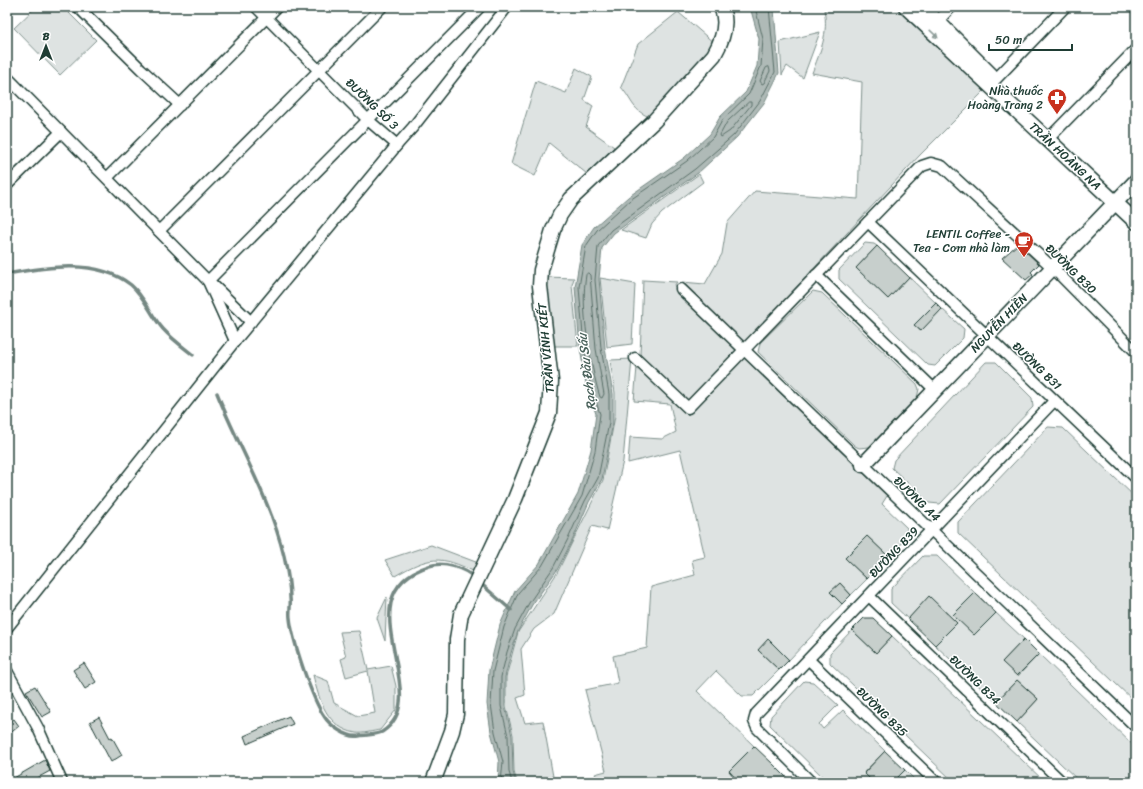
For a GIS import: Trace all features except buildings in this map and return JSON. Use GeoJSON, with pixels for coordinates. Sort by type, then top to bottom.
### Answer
{"type":"FeatureCollection","features":[{"type":"Feature","properties":{"kind":"street"},"geometry":{"type":"LineString","coordinates":[[78,7],[180,105]]}},
{"type":"Feature","properties":{"kind":"street","name":"ĐƯỜNG SỐ 3"},"geometry":{"type":"LineString","coordinates":[[256,7],[368,120],[397,145],[413,127],[507,7]]}},
{"type":"Feature","properties":{"kind":"street"},"geometry":{"type":"LineString","coordinates":[[107,178],[277,7]]}},
{"type":"Feature","properties":{"kind":"street"},"geometry":{"type":"LineString","coordinates":[[160,231],[382,7]]}},
{"type":"Feature","properties":{"kind":"street"},"geometry":{"type":"LineString","coordinates":[[208,281],[480,7]]}},
{"type":"Feature","properties":{"kind":"street","name":"TRẦN VĨNH KIẾT"},"geometry":{"type":"LineString","coordinates":[[432,782],[452,731],[456,714],[458,626],[461,614],[515,499],[549,413],[551,381],[540,286],[541,270],[553,230],[560,215],[571,199],[654,121],[714,55],[721,44],[724,33],[724,22],[721,7]]}},
{"type":"Feature","properties":{"kind":"street","name":"TRẦN HOÀNG NA"},"geometry":{"type":"LineString","coordinates":[[906,7],[1119,199],[1136,210]]}},
{"type":"Feature","properties":{"kind":"street","name":"TRẦN HOÀNG NA"},"geometry":{"type":"LineString","coordinates":[[923,7],[995,80],[1119,199],[1136,222]]}},
{"type":"Feature","properties":{"kind":"street"},"geometry":{"type":"LineString","coordinates":[[938,21],[951,7]]}},
{"type":"Feature","properties":{"kind":"street"},"geometry":{"type":"LineString","coordinates":[[995,80],[1065,7]]}},
{"type":"Feature","properties":{"kind":"street"},"geometry":{"type":"LineString","coordinates":[[1053,134],[1136,49]]}},
{"type":"Feature","properties":{"kind":"street"},"geometry":{"type":"LineString","coordinates":[[7,77],[208,281],[251,322]]}},
{"type":"Feature","properties":{"kind":"street"},"geometry":{"type":"LineString","coordinates":[[7,185],[61,132]]}},
{"type":"Feature","properties":{"kind":"street"},"geometry":{"type":"LineString","coordinates":[[7,628],[234,341],[397,145]]}},
{"type":"Feature","properties":{"kind":"street","name":"ĐƯỜNG B30"},"geometry":{"type":"LineString","coordinates":[[868,222],[922,166],[931,163],[942,166],[1053,268],[1136,352]]}},
{"type":"Feature","properties":{"kind":"street","name":"NGUYỄN HIỀN"},"geometry":{"type":"LineString","coordinates":[[863,465],[1136,181]]}},
{"type":"Feature","properties":{"kind":"street"},"geometry":{"type":"LineString","coordinates":[[635,358],[688,408],[868,222]]}},
{"type":"Feature","properties":{"kind":"street","name":"ĐƯỜNG B31"},"geometry":{"type":"LineString","coordinates":[[868,222],[1136,478]]}},
{"type":"Feature","properties":{"kind":"street"},"geometry":{"type":"LineString","coordinates":[[816,275],[935,390]]}},
{"type":"Feature","properties":{"kind":"street"},"geometry":{"type":"LineString","coordinates":[[208,281],[234,341]]}},
{"type":"Feature","properties":{"kind":"street","name":"ĐƯỜNG A4"},"geometry":{"type":"LineString","coordinates":[[681,289],[1136,727]]}},
{"type":"Feature","properties":{"kind":"street","name":"ĐƯỜNG B39"},"geometry":{"type":"LineString","coordinates":[[811,782],[756,728],[754,721],[756,714],[932,531],[1054,401]]}},
{"type":"Feature","properties":{"kind":"street","name":"ĐƯỜNG B34"},"geometry":{"type":"LineString","coordinates":[[869,596],[1062,782]]}},
{"type":"Feature","properties":{"kind":"street","name":"ĐƯỜNG B35"},"geometry":{"type":"LineString","coordinates":[[809,660],[936,782]]}},
{"type":"Feature","properties":{"kind":"street"},"geometry":{"type":"LineString","coordinates":[[7,670],[38,728],[62,782]]}},
{"type":"Feature","properties":{"kind":"shaded area"},"geometry":{"type":"Polygon","coordinates":[[[36,7],[63,7],[96,40],[60,75],[14,28],[36,7]]]}},
{"type":"Feature","properties":{"kind":"shaded area"},"geometry":{"type":"Polygon","coordinates":[[[854,7],[902,7],[984,91],[920,155],[744,343],[682,282],[705,284],[722,254],[727,223],[755,191],[858,199],[862,82],[812,73],[825,35],[824,10],[854,7]]]}},
{"type":"Feature","properties":{"kind":"shaded area"},"geometry":{"type":"Polygon","coordinates":[[[678,12],[714,43],[704,58],[652,118],[637,109],[621,87],[638,44],[678,12]]]}},
{"type":"Feature","properties":{"kind":"shaded area"},"geometry":{"type":"Polygon","coordinates":[[[820,32],[803,78],[787,66],[782,75],[780,42],[820,32]]]}},
{"type":"Feature","properties":{"kind":"shaded area"},"geometry":{"type":"Polygon","coordinates":[[[576,68],[592,77],[584,100],[593,106],[586,127],[614,147],[587,174],[549,143],[535,176],[511,164],[536,81],[566,93],[576,68]]]}},
{"type":"Feature","properties":{"kind":"shaded area"},"geometry":{"type":"Polygon","coordinates":[[[699,174],[703,182],[662,213],[652,224],[646,238],[621,230],[699,174]]]}},
{"type":"Feature","properties":{"kind":"shaded area"},"geometry":{"type":"Polygon","coordinates":[[[865,243],[874,244],[877,246],[856,268],[888,299],[909,277],[936,303],[915,325],[920,331],[942,309],[964,329],[963,338],[935,366],[928,365],[839,279],[839,270],[865,243]]]}},
{"type":"Feature","properties":{"kind":"shaded area"},"geometry":{"type":"Polygon","coordinates":[[[546,277],[574,278],[572,285],[578,346],[552,346],[546,277]]]}},
{"type":"Feature","properties":{"kind":"shaded area"},"geometry":{"type":"Polygon","coordinates":[[[600,278],[635,284],[632,344],[607,347],[600,278]]]}},
{"type":"Feature","properties":{"kind":"shaded area"},"geometry":{"type":"Polygon","coordinates":[[[643,280],[677,282],[674,286],[736,350],[688,402],[640,355],[643,280]]]}},
{"type":"Feature","properties":{"kind":"shaded area"},"geometry":{"type":"Polygon","coordinates":[[[813,291],[822,293],[917,384],[919,389],[917,398],[869,447],[859,448],[855,446],[758,352],[760,343],[813,291]]]}},
{"type":"Feature","properties":{"kind":"shaded area"},"geometry":{"type":"Polygon","coordinates":[[[744,358],[887,496],[882,504],[907,528],[908,537],[889,557],[867,536],[845,558],[867,579],[851,595],[840,583],[831,592],[842,604],[789,660],[768,640],[758,650],[779,670],[753,696],[742,696],[716,671],[697,691],[754,746],[729,771],[739,782],[599,782],[595,774],[606,771],[585,690],[618,683],[613,656],[647,648],[651,587],[695,575],[692,560],[705,557],[680,450],[628,463],[630,437],[662,439],[676,432],[670,404],[634,401],[637,367],[688,415],[744,358]]]}},
{"type":"Feature","properties":{"kind":"shaded area"},"geometry":{"type":"Polygon","coordinates":[[[632,359],[623,461],[607,530],[592,526],[554,614],[534,629],[521,649],[525,695],[517,698],[525,723],[543,721],[554,782],[517,782],[514,772],[513,735],[506,706],[506,677],[518,632],[557,573],[603,480],[615,416],[615,393],[610,360],[632,359]]]}},
{"type":"Feature","properties":{"kind":"shaded area"},"geometry":{"type":"Polygon","coordinates":[[[986,362],[996,362],[1032,398],[1033,407],[940,504],[929,503],[892,468],[894,460],[986,362]]]}},
{"type":"Feature","properties":{"kind":"shaded area"},"geometry":{"type":"Polygon","coordinates":[[[1048,427],[1063,428],[1136,498],[1136,703],[958,533],[958,522],[1048,427]]]}},
{"type":"Feature","properties":{"kind":"shaded area"},"geometry":{"type":"Polygon","coordinates":[[[431,545],[481,564],[475,572],[453,563],[435,560],[426,561],[395,576],[385,560],[431,545]]]}},
{"type":"Feature","properties":{"kind":"shaded area"},"geometry":{"type":"Polygon","coordinates":[[[923,556],[937,556],[975,593],[953,615],[959,621],[981,598],[986,603],[965,625],[974,635],[996,613],[1024,639],[1003,661],[1018,676],[1039,654],[1136,748],[1136,777],[1129,782],[1080,782],[1017,722],[1038,699],[1017,680],[996,702],[935,645],[956,622],[929,597],[908,619],[891,603],[891,589],[923,556]]]}},
{"type":"Feature","properties":{"kind":"shaded area"},"geometry":{"type":"Polygon","coordinates":[[[387,597],[385,641],[377,618],[387,597]]]}},
{"type":"Feature","properties":{"kind":"shaded area"},"geometry":{"type":"Polygon","coordinates":[[[852,630],[876,653],[892,636],[1045,782],[954,782],[830,663],[830,653],[852,630]]]}},
{"type":"Feature","properties":{"kind":"shaded area"},"geometry":{"type":"Polygon","coordinates":[[[359,631],[368,670],[391,666],[396,686],[396,710],[380,730],[365,733],[356,733],[346,730],[331,719],[326,712],[318,694],[313,675],[328,681],[334,703],[358,716],[375,713],[368,671],[346,677],[341,659],[346,657],[340,632],[359,631]]]}},
{"type":"Feature","properties":{"kind":"shaded area"},"geometry":{"type":"Polygon","coordinates":[[[804,681],[813,682],[838,705],[819,724],[823,729],[843,710],[885,751],[864,772],[873,782],[828,782],[770,725],[771,716],[804,681]]]}},
{"type":"Feature","properties":{"kind":"shaded area"},"geometry":{"type":"Polygon","coordinates":[[[905,770],[917,782],[893,782],[905,770]]]}},
{"type":"Feature","properties":{"kind":"water","name":"Rạch Đầu Sấu"},"geometry":{"type":"Polygon","coordinates":[[[750,7],[773,7],[774,9],[779,73],[764,103],[737,137],[698,173],[614,233],[602,248],[599,279],[605,348],[613,394],[613,423],[602,479],[589,502],[573,539],[557,570],[532,605],[518,631],[505,677],[505,706],[512,736],[513,772],[516,782],[498,782],[499,762],[491,732],[487,704],[489,670],[500,625],[515,591],[539,564],[578,494],[591,450],[596,414],[586,384],[580,348],[575,287],[582,245],[594,227],[628,197],[684,158],[710,134],[720,117],[746,92],[757,66],[759,39],[750,7]]]}},
{"type":"Feature","properties":{"kind":"waterway"},"geometry":{"type":"LineString","coordinates":[[7,274],[54,267],[71,267],[103,271],[118,276],[136,290],[163,329],[193,355]]}},
{"type":"Feature","properties":{"kind":"waterway"},"geometry":{"type":"LineString","coordinates":[[217,393],[262,493],[278,535],[286,566],[292,628],[298,654],[308,683],[319,708],[327,720],[339,730],[354,736],[374,734],[382,732],[396,716],[400,695],[398,671],[390,622],[392,599],[404,580],[429,566],[441,564],[460,568],[475,578]]}},
{"type":"Feature","properties":{"kind":"waterway"},"geometry":{"type":"LineString","coordinates":[[479,582],[511,610]]}},
{"type":"Feature","properties":{"kind":"place","name":"Nhà thuốc Hoàng Trang 2"},"geometry":{"type":"Point","coordinates":[1057,115]}},
{"type":"Feature","properties":{"kind":"place","name":"LENTIL Coffee - Tea - Cơm nhà làm"},"geometry":{"type":"Point","coordinates":[1024,258]}}]}
